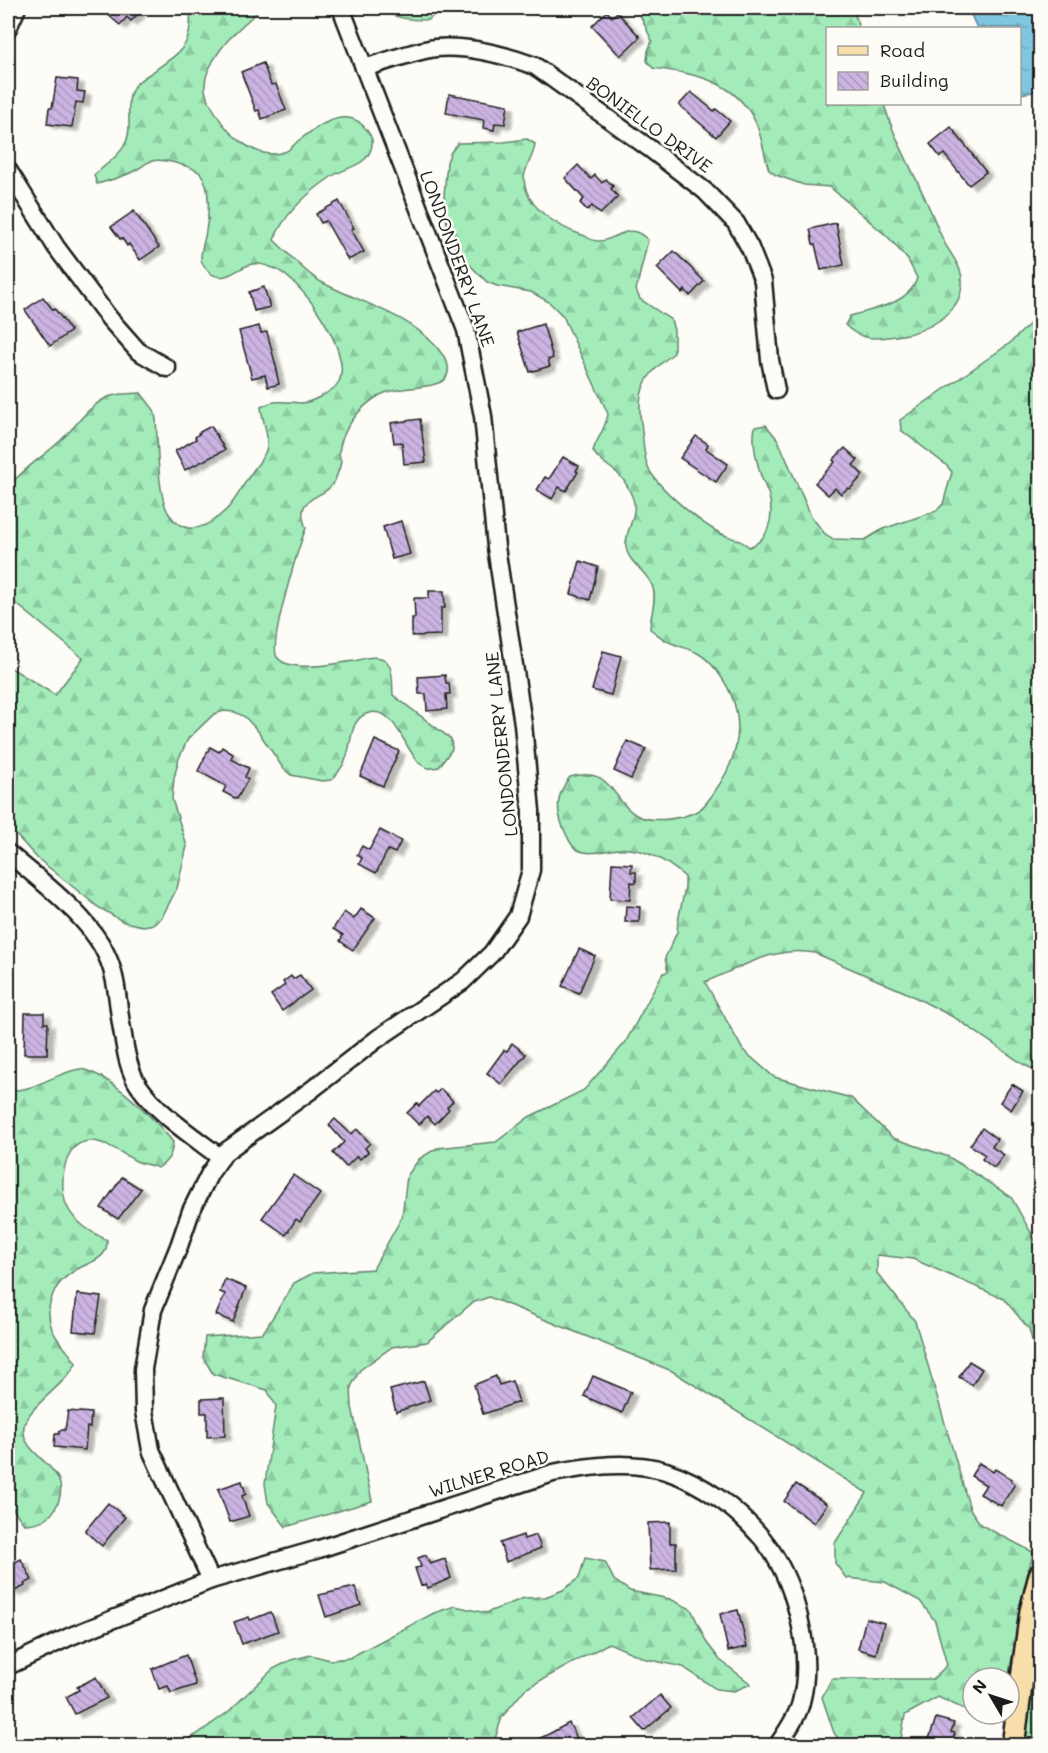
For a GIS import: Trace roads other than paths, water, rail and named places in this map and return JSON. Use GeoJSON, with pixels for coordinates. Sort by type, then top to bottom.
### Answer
{"type":"FeatureCollection","features":[{"type":"Feature","properties":{"kind":"main road"},"geometry":{"type":"LineString","coordinates":[[1013,1746],[1031,1611],[1041,1575]]}},
{"type":"Feature","properties":{"kind":"street"},"geometry":{"type":"LineString","coordinates":[[8,28],[16,8]]}},
{"type":"Feature","properties":{"kind":"street","name":"LONDONDERRY LANE"},"geometry":{"type":"LineString","coordinates":[[211,1580],[151,1450],[144,1411],[143,1369],[153,1310],[191,1212],[210,1173],[225,1152],[310,1091],[376,1039],[463,981],[492,953],[518,916],[531,870],[531,811],[523,724],[496,547],[483,416],[472,357],[466,330],[340,8]]}},
{"type":"Feature","properties":{"kind":"street","name":"BONIELLO DRIVE"},"geometry":{"type":"LineString","coordinates":[[364,68],[435,48],[469,50],[517,59],[535,66],[705,191],[735,223],[750,248],[763,281],[770,360],[776,390]]}},
{"type":"Feature","properties":{"kind":"street"},"geometry":{"type":"LineString","coordinates":[[8,170],[56,247],[109,318],[138,351],[167,368]]}},
{"type":"Feature","properties":{"kind":"street"},"geometry":{"type":"LineString","coordinates":[[8,853],[83,921],[105,950],[115,972],[121,1027],[130,1067],[139,1086],[161,1110],[221,1158]]}},
{"type":"Feature","properties":{"kind":"street","name":"WILNER ROAD"},"geometry":{"type":"LineString","coordinates":[[8,1666],[71,1636],[211,1580],[319,1549],[553,1473],[590,1466],[627,1465],[665,1471],[702,1487],[733,1509],[763,1539],[781,1570],[803,1631],[807,1668],[801,1704],[777,1746]]}},
{"type":"Feature","properties":{"kind":"water"},"geometry":{"type":"Polygon","coordinates":[[[968,8],[1040,8],[1040,91],[1021,94],[1021,27],[977,27],[968,8]]]}}]}
